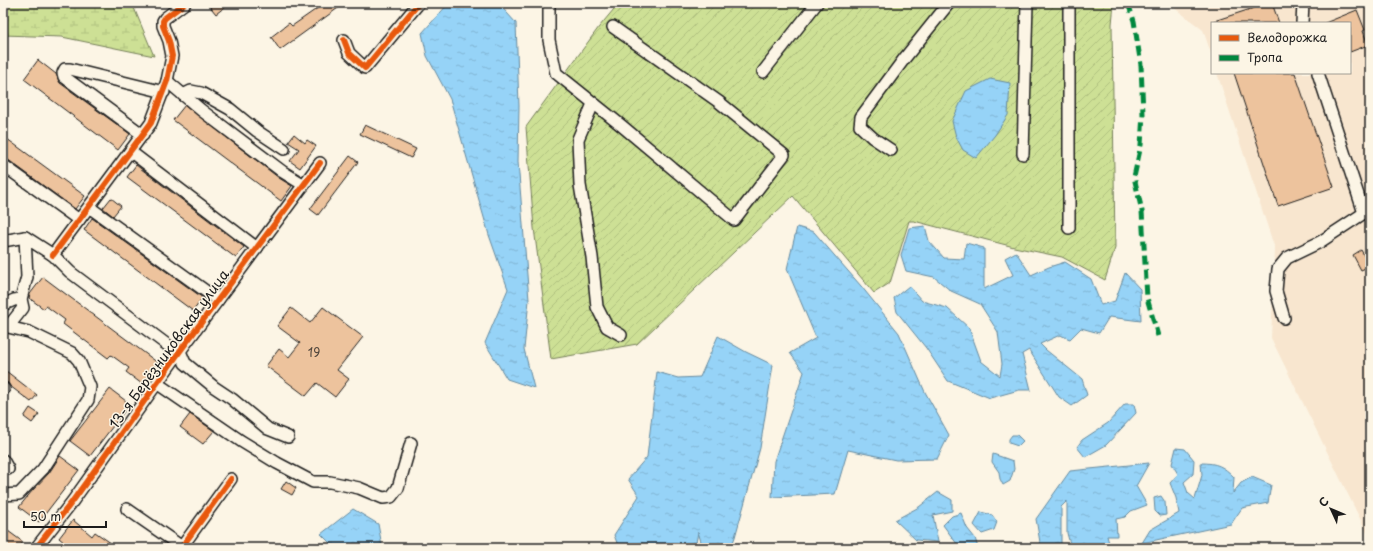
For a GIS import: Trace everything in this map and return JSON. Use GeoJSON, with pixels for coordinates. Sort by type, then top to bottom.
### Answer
{"type":"FeatureCollection","features":[{"type":"Feature","properties":{"kind":"street"},"geometry":{"type":"LineString","coordinates":[[53,255],[131,152],[151,123],[165,86],[172,56],[163,22],[165,18],[185,3]]}},
{"type":"Feature","properties":{"kind":"street"},"geometry":{"type":"LineString","coordinates":[[344,40],[349,53],[365,68],[419,3]]}},
{"type":"Feature","properties":{"kind":"street"},"geometry":{"type":"LineString","coordinates":[[550,3],[550,40],[556,73],[734,220],[784,155],[719,102],[613,27]]}},
{"type":"Feature","properties":{"kind":"street"},"geometry":{"type":"LineString","coordinates":[[763,72],[817,3]]}},
{"type":"Feature","properties":{"kind":"street"},"geometry":{"type":"LineString","coordinates":[[891,150],[873,138],[860,126],[861,117],[904,59],[949,3]]}},
{"type":"Feature","properties":{"kind":"street"},"geometry":{"type":"LineString","coordinates":[[1023,154],[1027,3]]}},
{"type":"Feature","properties":{"kind":"street"},"geometry":{"type":"LineString","coordinates":[[1069,3],[1069,228]]}},
{"type":"Feature","properties":{"kind":"street"},"geometry":{"type":"LineString","coordinates":[[1302,22],[1305,3]]}},
{"type":"Feature","properties":{"kind":"street"},"geometry":{"type":"LineString","coordinates":[[143,135],[67,79],[64,76],[65,69],[165,86],[183,95],[283,172],[304,185]]}},
{"type":"Feature","properties":{"kind":"street"},"geometry":{"type":"LineString","coordinates":[[1284,318],[1276,291],[1278,269],[1286,258],[1320,242],[1367,211],[1318,74]]}},
{"type":"Feature","properties":{"kind":"street"},"geometry":{"type":"LineString","coordinates":[[183,95],[191,90],[201,93],[230,109],[257,131],[284,149]]}},
{"type":"Feature","properties":{"kind":"street"},"geometry":{"type":"LineString","coordinates":[[593,104],[578,139],[580,185],[592,257],[597,307],[607,327],[621,335]]}},
{"type":"Feature","properties":{"kind":"street"},"geometry":{"type":"LineString","coordinates":[[131,152],[257,248]]}},
{"type":"Feature","properties":{"kind":"street","name":"13-я Берёзниковская улица"},"geometry":{"type":"LineString","coordinates":[[36,548],[72,502],[158,384],[180,351],[320,163]]}},
{"type":"Feature","properties":{"kind":"street"},"geometry":{"type":"LineString","coordinates":[[3,165],[79,220]]}},
{"type":"Feature","properties":{"kind":"street"},"geometry":{"type":"LineString","coordinates":[[89,207],[218,300]]}},
{"type":"Feature","properties":{"kind":"street"},"geometry":{"type":"LineString","coordinates":[[5,330],[23,308],[21,299],[27,277],[25,237]]}},
{"type":"Feature","properties":{"kind":"street"},"geometry":{"type":"LineString","coordinates":[[3,241],[25,237],[53,255],[77,276],[170,347],[180,351],[185,363],[268,429],[288,437]]}},
{"type":"Feature","properties":{"kind":"street"},"geometry":{"type":"LineString","coordinates":[[3,305],[14,300],[21,299]]}},
{"type":"Feature","properties":{"kind":"street"},"geometry":{"type":"LineString","coordinates":[[3,495],[19,494],[43,469],[88,400],[90,387],[79,361],[72,353],[29,332],[5,330]]}},
{"type":"Feature","properties":{"kind":"street"},"geometry":{"type":"LineString","coordinates":[[158,384],[241,441],[277,463],[313,482],[330,482],[359,488],[383,498],[391,497],[398,488],[411,443]]}},
{"type":"Feature","properties":{"kind":"street"},"geometry":{"type":"LineString","coordinates":[[128,509],[182,547],[231,479]]}},
{"type":"Feature","properties":{"kind":"shaded area"},"geometry":{"type":"Polygon","coordinates":[[[1168,3],[1370,3],[1370,539],[1271,338],[1275,249],[1217,74],[1351,74],[1351,22],[1211,22],[1211,53],[1203,30],[1168,3]]]}},
{"type":"Feature","properties":{"kind":"green space"},"geometry":{"type":"Polygon","coordinates":[[[3,3],[132,3],[154,56],[62,37],[3,35],[3,3]]]}},
{"type":"Feature","properties":{"kind":"green space"},"geometry":{"type":"Polygon","coordinates":[[[619,3],[1114,3],[1112,24],[1115,248],[1105,280],[1062,257],[1014,247],[914,221],[909,221],[890,283],[874,293],[793,196],[637,344],[551,359],[534,228],[526,127],[599,27],[619,3]]]}},
{"type":"Feature","properties":{"kind":"water"},"geometry":{"type":"Polygon","coordinates":[[[449,3],[498,3],[516,23],[519,106],[518,162],[529,300],[524,349],[534,388],[507,379],[485,343],[508,289],[489,235],[450,99],[427,56],[422,33],[449,3]]]}},
{"type":"Feature","properties":{"kind":"water"},"geometry":{"type":"Polygon","coordinates":[[[990,79],[1010,83],[1008,115],[995,135],[976,158],[963,150],[956,137],[952,121],[966,91],[990,79]]]}},
{"type":"Feature","properties":{"kind":"water"},"geometry":{"type":"Polygon","coordinates":[[[925,226],[929,241],[944,258],[964,259],[966,243],[984,248],[984,289],[1013,275],[1005,258],[1016,252],[1031,275],[1065,262],[1091,279],[1101,305],[1115,301],[1125,273],[1140,289],[1141,321],[1109,317],[1099,333],[1081,328],[1070,339],[1060,335],[1040,344],[1082,379],[1087,395],[1072,406],[1059,397],[1029,350],[1022,354],[1031,390],[1019,390],[990,398],[948,381],[926,348],[897,312],[894,298],[909,286],[922,301],[947,308],[969,328],[981,361],[1000,376],[1002,364],[998,332],[980,304],[951,291],[934,277],[906,271],[901,255],[909,228],[925,226]]]}},
{"type":"Feature","properties":{"kind":"water"},"geometry":{"type":"Polygon","coordinates":[[[797,227],[814,232],[899,333],[925,392],[949,435],[937,459],[896,460],[848,450],[835,494],[772,497],[774,461],[804,372],[790,353],[816,338],[787,269],[797,227]]]}},
{"type":"Feature","properties":{"kind":"water"},"geometry":{"type":"Polygon","coordinates":[[[718,336],[773,365],[760,448],[731,548],[703,548],[698,532],[695,548],[619,548],[614,535],[639,496],[628,479],[647,457],[657,372],[678,378],[700,377],[718,336]]]}},
{"type":"Feature","properties":{"kind":"water"},"geometry":{"type":"Polygon","coordinates":[[[1125,404],[1134,404],[1136,413],[1106,445],[1085,457],[1077,447],[1082,440],[1108,423],[1125,404]]]}},
{"type":"Feature","properties":{"kind":"water"},"geometry":{"type":"Polygon","coordinates":[[[1012,435],[1017,435],[1023,441],[1018,446],[1009,443],[1009,439],[1012,435]]]}},
{"type":"Feature","properties":{"kind":"water"},"geometry":{"type":"Polygon","coordinates":[[[1176,448],[1185,449],[1194,460],[1193,474],[1184,482],[1188,493],[1195,499],[1202,475],[1201,463],[1207,463],[1219,466],[1234,477],[1233,493],[1241,483],[1252,477],[1271,485],[1268,503],[1242,508],[1231,524],[1142,543],[1150,530],[1179,513],[1176,498],[1170,483],[1178,474],[1172,464],[1176,448]]]}},
{"type":"Feature","properties":{"kind":"water"},"geometry":{"type":"Polygon","coordinates":[[[993,454],[1013,461],[1014,469],[1010,481],[1003,485],[999,472],[992,462],[993,454]]]}},
{"type":"Feature","properties":{"kind":"water"},"geometry":{"type":"Polygon","coordinates":[[[1149,463],[1136,486],[1147,505],[1131,511],[1125,517],[1116,519],[1117,536],[1107,536],[1109,543],[1095,548],[1088,548],[1081,545],[1080,548],[1071,548],[1067,533],[1067,501],[1061,507],[1061,548],[1041,548],[1036,519],[1070,471],[1149,463]]]}},
{"type":"Feature","properties":{"kind":"water"},"geometry":{"type":"Polygon","coordinates":[[[938,492],[952,500],[952,511],[933,515],[938,542],[916,540],[895,520],[919,507],[938,492]]]}},
{"type":"Feature","properties":{"kind":"water"},"geometry":{"type":"Polygon","coordinates":[[[1161,496],[1165,502],[1166,515],[1160,516],[1155,511],[1154,498],[1161,496]]]}},
{"type":"Feature","properties":{"kind":"water"},"geometry":{"type":"Polygon","coordinates":[[[353,509],[378,524],[382,546],[381,548],[335,548],[321,534],[353,509]]]}},
{"type":"Feature","properties":{"kind":"water"},"geometry":{"type":"Polygon","coordinates":[[[981,512],[992,515],[997,522],[994,530],[982,534],[974,525],[981,512]]]}},
{"type":"Feature","properties":{"kind":"water"},"geometry":{"type":"Polygon","coordinates":[[[961,513],[967,528],[975,538],[978,548],[960,548],[943,525],[952,516],[961,513]]]}},
{"type":"Feature","properties":{"kind":"building"},"geometry":{"type":"Polygon","coordinates":[[[207,3],[230,3],[216,14],[207,3]]]}},
{"type":"Feature","properties":{"kind":"building"},"geometry":{"type":"Polygon","coordinates":[[[325,3],[345,3],[280,50],[271,37],[289,23],[292,26],[325,3]]]}},
{"type":"Feature","properties":{"kind":"building"},"geometry":{"type":"Polygon","coordinates":[[[1272,3],[1279,22],[1214,22],[1272,3]]]}},
{"type":"Feature","properties":{"kind":"building"},"geometry":{"type":"Polygon","coordinates":[[[1357,10],[1365,30],[1363,31],[1368,45],[1351,52],[1351,22],[1327,22],[1357,10]]]}},
{"type":"Feature","properties":{"kind":"building"},"geometry":{"type":"Polygon","coordinates":[[[38,60],[56,74],[60,83],[130,134],[118,150],[24,79],[38,60]]]}},
{"type":"Feature","properties":{"kind":"building"},"geometry":{"type":"Polygon","coordinates":[[[1234,74],[1295,74],[1334,187],[1278,206],[1234,74]]]}},
{"type":"Feature","properties":{"kind":"building"},"geometry":{"type":"Polygon","coordinates":[[[185,105],[279,178],[292,186],[281,201],[173,120],[185,105]]]}},
{"type":"Feature","properties":{"kind":"building"},"geometry":{"type":"Polygon","coordinates":[[[365,125],[416,149],[411,158],[360,134],[365,125]]]}},
{"type":"Feature","properties":{"kind":"building"},"geometry":{"type":"Polygon","coordinates":[[[294,134],[305,143],[307,140],[316,146],[300,168],[290,161],[299,149],[288,142],[294,134]]]}},
{"type":"Feature","properties":{"kind":"building"},"geometry":{"type":"Polygon","coordinates":[[[3,136],[85,196],[75,209],[7,159],[3,158],[3,136]]]}},
{"type":"Feature","properties":{"kind":"building"},"geometry":{"type":"Polygon","coordinates":[[[350,156],[358,162],[318,215],[310,209],[350,156]]]}},
{"type":"Feature","properties":{"kind":"building"},"geometry":{"type":"Polygon","coordinates":[[[136,165],[244,247],[236,258],[127,177],[136,165]]]}},
{"type":"Feature","properties":{"kind":"building"},"geometry":{"type":"Polygon","coordinates":[[[111,198],[121,206],[113,216],[103,208],[111,198]]]}},
{"type":"Feature","properties":{"kind":"building"},"geometry":{"type":"Polygon","coordinates":[[[92,218],[203,298],[193,311],[84,230],[92,218]]]}},
{"type":"Feature","properties":{"kind":"building"},"geometry":{"type":"Polygon","coordinates":[[[1361,250],[1370,266],[1361,270],[1353,255],[1361,250]]]}},
{"type":"Feature","properties":{"kind":"building"},"geometry":{"type":"Polygon","coordinates":[[[43,277],[158,363],[142,384],[126,372],[129,368],[111,355],[108,358],[63,324],[65,320],[46,306],[44,309],[29,298],[30,294],[43,277]]]}},
{"type":"Feature","properties":{"kind":"building"},"geometry":{"type":"Polygon","coordinates":[[[323,307],[363,337],[337,370],[349,379],[335,397],[317,383],[306,396],[266,366],[279,349],[289,357],[300,343],[277,326],[291,308],[310,323],[323,307]]]}},
{"type":"Feature","properties":{"kind":"building"},"geometry":{"type":"Polygon","coordinates":[[[6,371],[37,395],[31,402],[8,383],[3,381],[3,376],[6,371]]]}},
{"type":"Feature","properties":{"kind":"building"},"geometry":{"type":"Polygon","coordinates":[[[110,389],[130,404],[90,456],[70,441],[110,389]]]}},
{"type":"Feature","properties":{"kind":"building"},"geometry":{"type":"Polygon","coordinates":[[[30,408],[39,414],[32,423],[24,417],[30,408]]]}},
{"type":"Feature","properties":{"kind":"building"},"geometry":{"type":"Polygon","coordinates":[[[190,414],[214,431],[203,444],[180,427],[190,414]]]}},
{"type":"Feature","properties":{"kind":"building"},"geometry":{"type":"Polygon","coordinates":[[[60,456],[79,470],[39,522],[19,507],[49,473],[60,456]]]}},
{"type":"Feature","properties":{"kind":"building"},"geometry":{"type":"Polygon","coordinates":[[[286,481],[296,488],[292,495],[281,489],[286,481]]]}},
{"type":"Feature","properties":{"kind":"building"},"geometry":{"type":"Polygon","coordinates":[[[73,520],[92,536],[95,532],[118,548],[71,548],[59,538],[73,520]]]}},
{"type":"Feature","properties":{"kind":"building"},"geometry":{"type":"Polygon","coordinates":[[[8,531],[23,542],[19,548],[3,548],[3,537],[8,531]]]}},
{"type":"Feature","properties":{"kind":"marked path"},"geometry":{"type":"LineString","coordinates":[[1128,3],[1134,21],[1141,65],[1143,114],[1141,145],[1134,177],[1142,211],[1147,298],[1158,336]]}},
{"type":"Feature","properties":{"kind":"cycle path"},"geometry":{"type":"LineString","coordinates":[[53,255],[151,123],[167,81],[172,56],[169,41],[163,26],[163,21],[185,3]]}},
{"type":"Feature","properties":{"kind":"cycle path"},"geometry":{"type":"LineString","coordinates":[[344,40],[349,53],[365,68],[419,3]]}},
{"type":"Feature","properties":{"kind":"cycle path"},"geometry":{"type":"LineString","coordinates":[[36,548],[72,502],[180,351],[320,163]]}},
{"type":"Feature","properties":{"kind":"cycle path"},"geometry":{"type":"LineString","coordinates":[[181,548],[231,479]]}}]}
